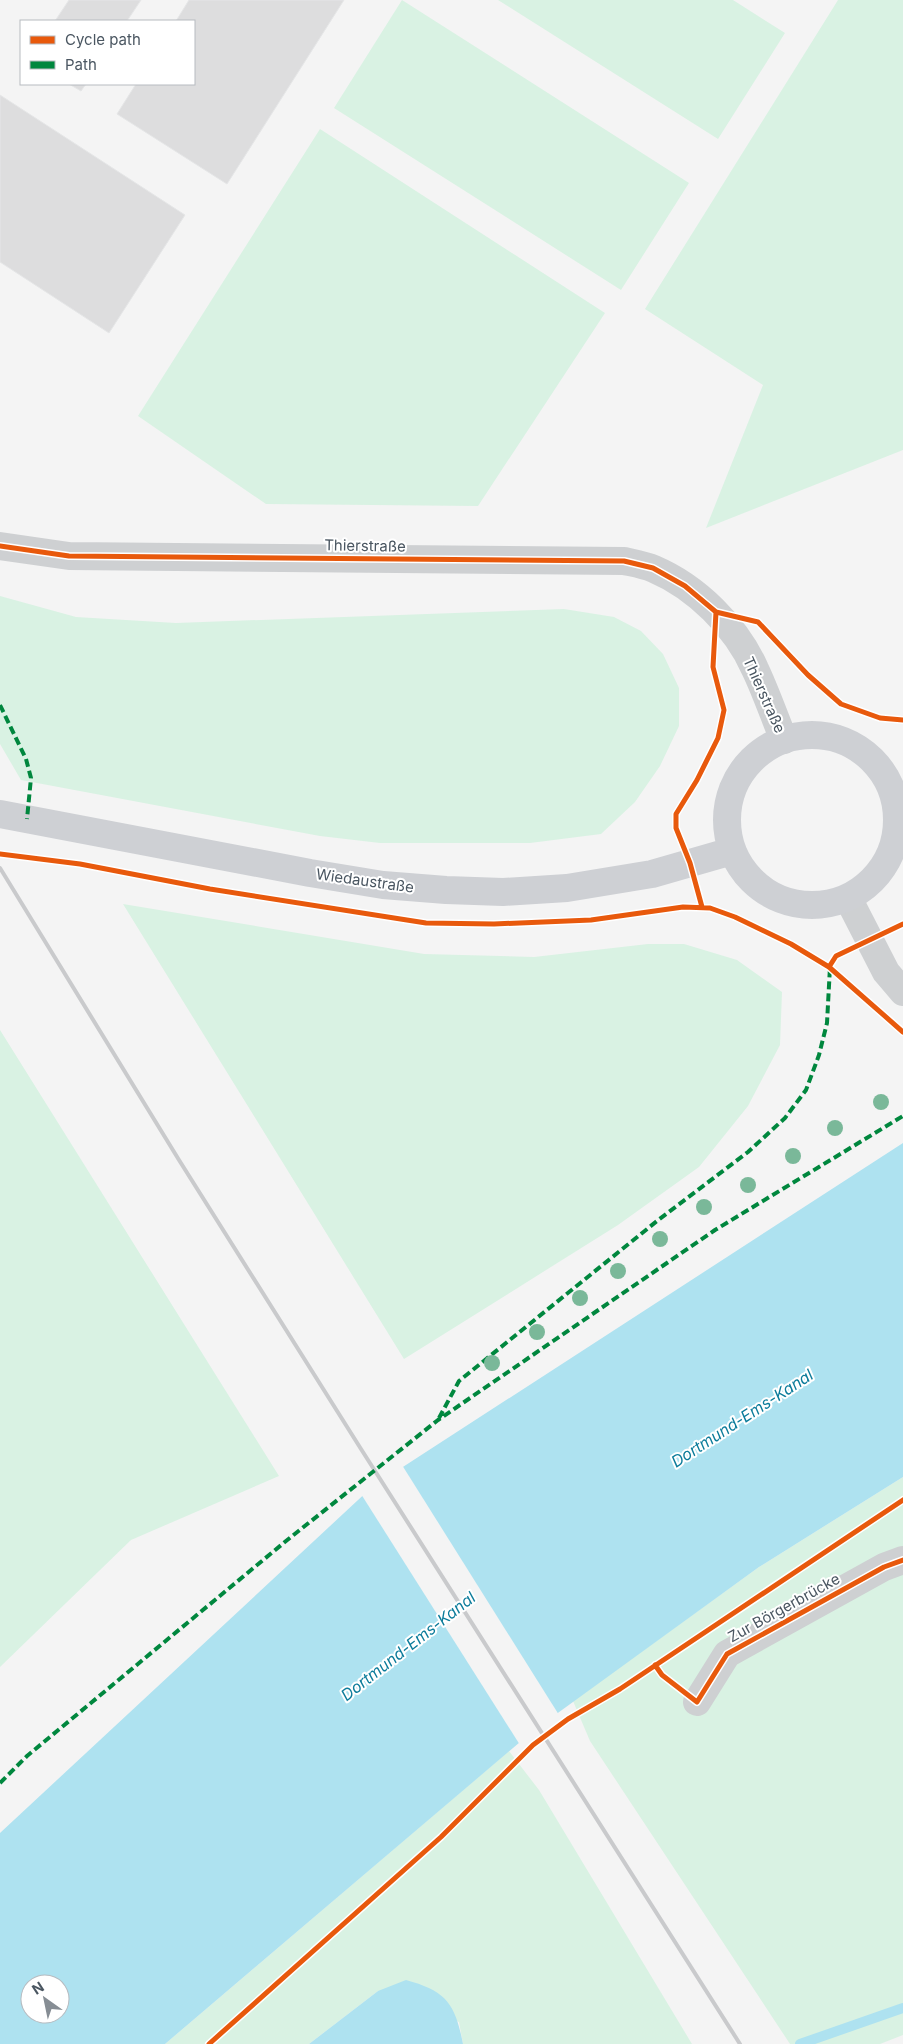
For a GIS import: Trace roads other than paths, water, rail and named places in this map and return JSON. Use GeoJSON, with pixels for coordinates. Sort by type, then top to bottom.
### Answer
{"type":"FeatureCollection","features":[{"type":"Feature","properties":{"kind":"main road"},"geometry":{"type":"LineString","coordinates":[[810,735],[834,738],[857,748],[897,786],[897,826],[893,847],[883,866],[873,878],[848,898],[822,905],[796,904],[768,894],[746,874],[732,851],[726,830],[727,810],[732,789],[744,768],[762,751],[784,740],[810,735]]}},
{"type":"Feature","properties":{"kind":"main road","name":"Wiedaustraße"},"geometry":{"type":"LineString","coordinates":[[0,814],[310,874],[382,885],[446,890],[503,892],[567,888],[652,874],[732,851]]}},
{"type":"Feature","properties":{"kind":"street","name":"Thierstraße"},"geometry":{"type":"LineString","coordinates":[[0,546],[69,556],[624,561],[653,568],[685,586],[716,612],[736,637],[755,667],[784,740]]}},
{"type":"Feature","properties":{"kind":"street"},"geometry":{"type":"LineString","coordinates":[[848,898],[886,972],[903,992]]}},
{"type":"Feature","properties":{"kind":"street","name":"Zur Börgerbrücke"},"geometry":{"type":"LineString","coordinates":[[697,1702],[726,1654],[884,1567],[903,1560]]}},
{"type":"Feature","properties":{"kind":"water","name":"Dortmund-Ems-Kanal"},"geometry":{"type":"Polygon","coordinates":[[[903,1143],[903,1477],[759,1567],[533,1731],[165,2044],[0,2044],[0,1833],[372,1487],[903,1143]]]}},
{"type":"Feature","properties":{"kind":"water"},"geometry":{"type":"Polygon","coordinates":[[[406,1980],[420,1984],[440,1994],[452,2009],[463,2044],[309,2044],[378,1991],[406,1980]]]}},
{"type":"Feature","properties":{"kind":"waterway"},"geometry":{"type":"LineString","coordinates":[[800,2044],[903,2008]]}},
{"type":"Feature","properties":{"kind":"railway"},"geometry":{"type":"LineString","coordinates":[[0,868],[179,1160],[740,2044]]}}]}
